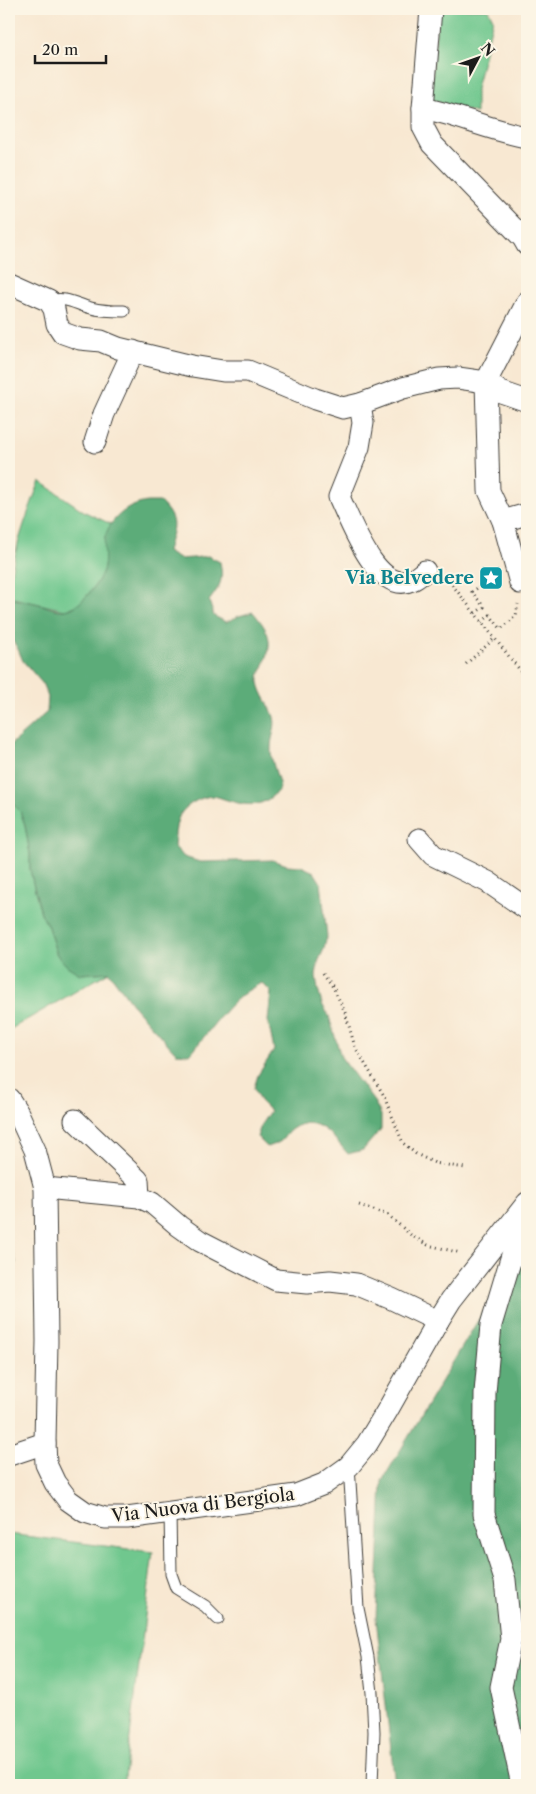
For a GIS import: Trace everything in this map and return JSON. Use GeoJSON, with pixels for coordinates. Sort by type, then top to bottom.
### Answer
{"type":"FeatureCollection","features":[{"type":"Feature","properties":{"kind":"street"},"geometry":{"type":"LineString","coordinates":[[431,9],[422,108],[423,127],[432,144],[524,238],[527,245]]}},
{"type":"Feature","properties":{"kind":"street"},"geometry":{"type":"LineString","coordinates":[[422,108],[446,113],[512,134],[527,136]]}},
{"type":"Feature","properties":{"kind":"street"},"geometry":{"type":"LineString","coordinates":[[9,284],[49,301],[54,310],[57,324],[63,332],[80,339],[101,342],[192,366],[223,371],[248,371],[343,408],[360,404],[403,388],[439,379],[458,378],[486,382],[501,392],[527,401]]}},
{"type":"Feature","properties":{"kind":"street"},"geometry":{"type":"LineString","coordinates":[[520,583],[502,521],[488,490],[486,382],[527,302]]}},
{"type":"Feature","properties":{"kind":"street"},"geometry":{"type":"LineString","coordinates":[[95,442],[104,414],[133,351]]}},
{"type":"Feature","properties":{"kind":"street"},"geometry":{"type":"LineString","coordinates":[[360,404],[363,424],[360,447],[339,497],[362,546],[379,572],[394,581],[411,581],[425,572]]}},
{"type":"Feature","properties":{"kind":"street"},"geometry":{"type":"LineString","coordinates":[[502,521],[527,514]]}},
{"type":"Feature","properties":{"kind":"street"},"geometry":{"type":"LineString","coordinates":[[419,840],[432,855],[488,882],[527,909]]}},
{"type":"Feature","properties":{"kind":"street","name":"Via Nuova di Bergiola"},"geometry":{"type":"LineString","coordinates":[[9,1099],[18,1113],[35,1150],[45,1188],[46,1464],[54,1484],[68,1500],[85,1512],[105,1518],[127,1518],[296,1495],[324,1484],[349,1466],[366,1444],[387,1410],[451,1300],[527,1203]]}},
{"type":"Feature","properties":{"kind":"street"},"geometry":{"type":"LineString","coordinates":[[75,1120],[138,1180],[139,1197]]}},
{"type":"Feature","properties":{"kind":"street"},"geometry":{"type":"LineString","coordinates":[[45,1188],[139,1197],[152,1203],[200,1241],[276,1280],[307,1283],[330,1281],[356,1284],[438,1321]]}},
{"type":"Feature","properties":{"kind":"street"},"geometry":{"type":"LineString","coordinates":[[522,1785],[502,1687],[511,1639],[505,1580],[484,1514],[485,1393],[491,1325],[515,1245],[527,1229]]}},
{"type":"Feature","properties":{"kind":"street"},"geometry":{"type":"LineString","coordinates":[[9,1455],[45,1443]]}},
{"type":"Feature","properties":{"kind":"lane"},"geometry":{"type":"LineString","coordinates":[[49,301],[58,298],[107,312],[124,311]]}},
{"type":"Feature","properties":{"kind":"lane"},"geometry":{"type":"LineString","coordinates":[[349,1466],[358,1608],[368,1656],[372,1693],[374,1732],[372,1785]]}},
{"type":"Feature","properties":{"kind":"lane"},"geometry":{"type":"LineString","coordinates":[[170,1511],[171,1574],[176,1588],[205,1606],[218,1619]]}},
{"type":"Feature","properties":{"kind":"path"},"geometry":{"type":"LineString","coordinates":[[425,572],[443,573],[527,679]]}},
{"type":"Feature","properties":{"kind":"path"},"geometry":{"type":"LineString","coordinates":[[482,622],[490,615],[501,629],[516,616],[520,583]]}},
{"type":"Feature","properties":{"kind":"path"},"geometry":{"type":"LineString","coordinates":[[472,592],[484,607],[476,614]]}},
{"type":"Feature","properties":{"kind":"path"},"geometry":{"type":"LineString","coordinates":[[466,664],[495,638]]}},
{"type":"Feature","properties":{"kind":"path"},"geometry":{"type":"LineString","coordinates":[[323,973],[333,987],[345,1012],[355,1047],[383,1094],[403,1143],[416,1154],[435,1163],[465,1168]]}},
{"type":"Feature","properties":{"kind":"path"},"geometry":{"type":"LineString","coordinates":[[359,1205],[388,1215],[412,1236],[428,1244],[450,1251],[486,1256]]}},
{"type":"Feature","properties":{"kind":"green space"},"geometry":{"type":"Polygon","coordinates":[[[438,9],[488,9],[493,19],[476,89],[476,113],[430,100],[438,9]]]}},
{"type":"Feature","properties":{"kind":"green space"},"geometry":{"type":"Polygon","coordinates":[[[40,481],[85,512],[111,524],[105,538],[104,568],[98,582],[80,604],[65,610],[9,597],[15,554],[24,523],[40,481]]]}},
{"type":"Feature","properties":{"kind":"green space"},"geometry":{"type":"Polygon","coordinates":[[[147,502],[160,502],[172,520],[173,526],[167,552],[179,559],[208,556],[220,562],[222,574],[220,583],[209,601],[214,616],[226,622],[253,612],[267,632],[269,644],[259,680],[260,687],[274,717],[275,724],[271,752],[280,788],[268,799],[250,805],[216,796],[197,801],[183,810],[180,815],[176,825],[174,846],[184,857],[200,862],[273,860],[287,865],[301,866],[314,872],[321,883],[327,936],[318,962],[316,976],[318,990],[322,1004],[329,1016],[341,1057],[375,1103],[381,1115],[381,1129],[363,1150],[348,1154],[330,1134],[309,1123],[301,1124],[292,1129],[281,1141],[267,1147],[257,1137],[262,1123],[270,1111],[260,1101],[254,1088],[258,1075],[274,1050],[268,1021],[271,992],[262,983],[232,1004],[190,1054],[176,1053],[135,1008],[109,972],[80,974],[67,966],[57,955],[48,927],[41,913],[30,869],[30,854],[25,825],[20,811],[13,804],[9,804],[9,746],[47,712],[48,697],[42,683],[23,661],[17,647],[9,637],[9,597],[61,610],[77,605],[89,593],[102,573],[105,563],[105,537],[111,524],[127,509],[147,502]]]}},
{"type":"Feature","properties":{"kind":"green space"},"geometry":{"type":"Polygon","coordinates":[[[9,804],[13,804],[20,811],[25,825],[33,883],[41,913],[48,927],[57,955],[80,974],[109,972],[9,1030],[9,804]]]}},
{"type":"Feature","properties":{"kind":"green space"},"geometry":{"type":"Polygon","coordinates":[[[9,1242],[16,1262],[9,1273],[9,1242]]]}},
{"type":"Feature","properties":{"kind":"green space"},"geometry":{"type":"Polygon","coordinates":[[[527,1260],[527,1785],[395,1785],[376,1618],[382,1481],[502,1280],[527,1260]]]}},
{"type":"Feature","properties":{"kind":"green space"},"geometry":{"type":"Polygon","coordinates":[[[9,1534],[153,1552],[124,1785],[9,1785],[9,1534]]]}},
{"type":"Feature","properties":{"kind":"place","name":"Via Belvedere"},"geometry":{"type":"Point","coordinates":[491,578]}}]}
